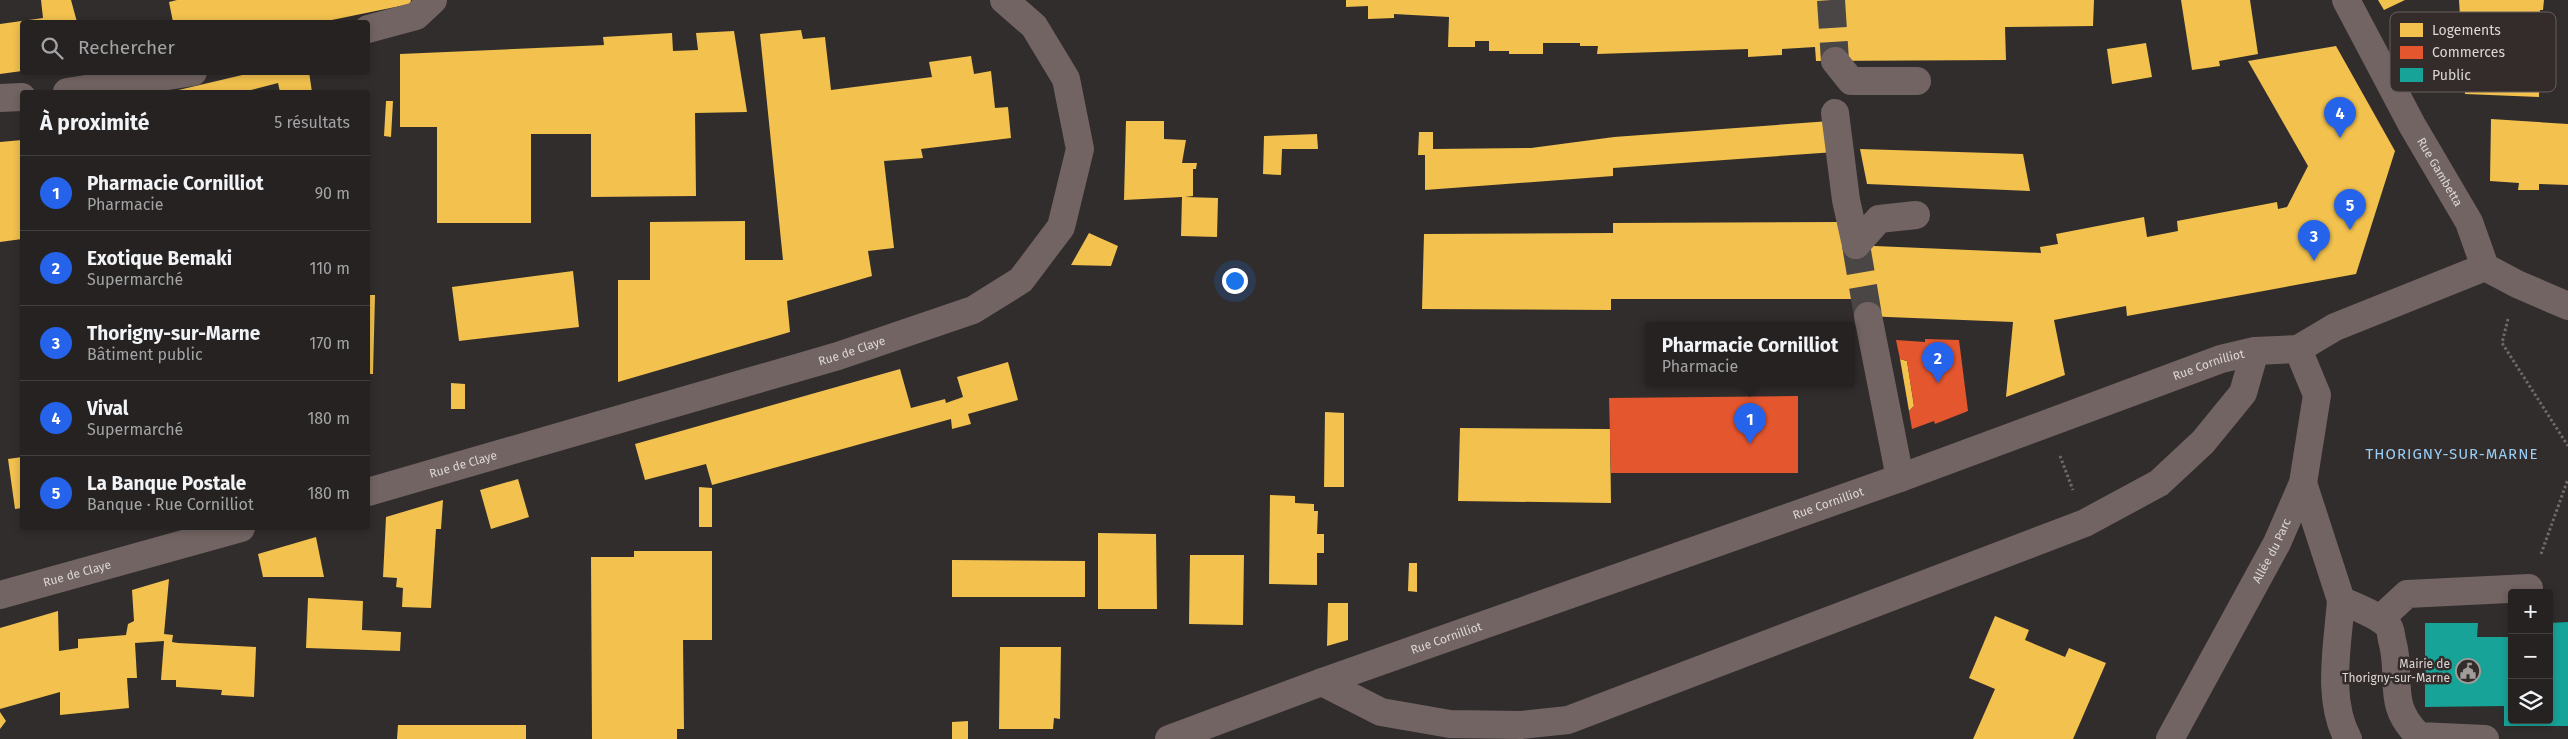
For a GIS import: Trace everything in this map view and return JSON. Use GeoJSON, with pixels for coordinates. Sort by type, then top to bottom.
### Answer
{"type":"FeatureCollection","features":[{"type":"Feature","properties":{"kind":"street"},"geometry":{"type":"LineString","coordinates":[[370,28],[416,16],[433,0]]}},
{"type":"Feature","properties":{"kind":"street","name":"Rue de Claye"},"geometry":{"type":"LineString","coordinates":[[370,491],[838,356],[973,310],[1020,280],[1060,227],[1080,149],[1066,79],[1034,26],[1004,0]]}},
{"type":"Feature","properties":{"kind":"street","name":"Rue Gambetta"},"geometry":{"type":"LineString","coordinates":[[2346,0],[2390,83]]}},
{"type":"Feature","properties":{"kind":"street"},"geometry":{"type":"LineString","coordinates":[[1854,237],[1836,104],[1835,61],[1851,81],[1917,81]]}},
{"type":"Feature","properties":{"kind":"street"},"geometry":{"type":"LineString","coordinates":[[80,90],[174,75]]}},
{"type":"Feature","properties":{"kind":"street","name":"Rue Gambetta"},"geometry":{"type":"LineString","coordinates":[[2395,92],[2469,222],[2485,267]]}},
{"type":"Feature","properties":{"kind":"street"},"geometry":{"type":"LineString","coordinates":[[0,98],[20,97]]}},
{"type":"Feature","properties":{"kind":"street"},"geometry":{"type":"LineString","coordinates":[[1854,237],[1859,217],[1856,192]]}},
{"type":"Feature","properties":{"kind":"street"},"geometry":{"type":"LineString","coordinates":[[1854,237],[1879,219],[1916,215]]}},
{"type":"Feature","properties":{"kind":"street"},"geometry":{"type":"LineString","coordinates":[[2485,267],[2517,284],[2568,306]]}},
{"type":"Feature","properties":{"kind":"street","name":"Rue Cornilliot"},"geometry":{"type":"LineString","coordinates":[[1168,739],[1322,682],[1900,478],[2221,359],[2254,351],[2298,349],[2335,327],[2485,267]]}},
{"type":"Feature","properties":{"kind":"street"},"geometry":{"type":"LineString","coordinates":[[1868,316],[1900,478]]}},
{"type":"Feature","properties":{"kind":"street","name":"Allée du Parc"},"geometry":{"type":"LineString","coordinates":[[2170,739],[2277,543],[2303,483],[2317,394],[2298,349]]}},
{"type":"Feature","properties":{"kind":"street"},"geometry":{"type":"LineString","coordinates":[[1322,682],[1381,712],[1450,724],[1521,725],[1568,720],[2085,523],[2158,483],[2203,442],[2242,393],[2254,351]]}},
{"type":"Feature","properties":{"kind":"street"},"geometry":{"type":"LineString","coordinates":[[2303,483],[2341,600],[2336,677],[2339,724],[2348,739]]}},
{"type":"Feature","properties":{"kind":"street","name":"Rue de Claye"},"geometry":{"type":"LineString","coordinates":[[0,595],[234,530]]}},
{"type":"Feature","properties":{"kind":"street"},"geometry":{"type":"LineString","coordinates":[[2380,619],[2407,594],[2529,588]]}},
{"type":"Feature","properties":{"kind":"street"},"geometry":{"type":"LineString","coordinates":[[2341,600],[2380,619],[2388,626],[2395,648],[2397,701],[2407,724],[2419,736],[2485,739]]}},
{"type":"Feature","properties":{"kind":"path"},"geometry":{"type":"LineString","coordinates":[[2502,344],[2568,446]]}},
{"type":"Feature","properties":{"kind":"path"},"geometry":{"type":"LineString","coordinates":[[2529,588],[2568,479]]}},
{"type":"Feature","properties":{"kind":"building: Logements"},"geometry":{"type":"Polygon","coordinates":[[[41,0],[71,0],[76,20],[29,20],[43,18],[41,0]]]}},
{"type":"Feature","properties":{"kind":"building: Logements"},"geometry":{"type":"Polygon","coordinates":[[[177,0],[411,0],[410,4],[332,20],[173,20],[169,2],[177,0]]]}},
{"type":"Feature","properties":{"kind":"building: Logements"},"geometry":{"type":"Polygon","coordinates":[[[1346,0],[2094,0],[2093,26],[2005,27],[2006,60],[1816,61],[1815,47],[1782,49],[1782,55],[1748,57],[1748,49],[1597,54],[1598,46],[1580,46],[1580,43],[1543,43],[1543,54],[1509,54],[1509,51],[1489,51],[1489,41],[1475,41],[1475,47],[1448,47],[1449,17],[1394,14],[1394,18],[1368,19],[1368,6],[1346,7],[1346,0]]]}},
{"type":"Feature","properties":{"kind":"building: Logements"},"geometry":{"type":"Polygon","coordinates":[[[2181,0],[2250,0],[2258,54],[2219,61],[2220,66],[2192,70],[2181,0]]]}},
{"type":"Feature","properties":{"kind":"building: Logements"},"geometry":{"type":"Polygon","coordinates":[[[2378,0],[2405,0],[2384,10],[2378,0]]]}},
{"type":"Feature","properties":{"kind":"building: Logements"},"geometry":{"type":"Polygon","coordinates":[[[2459,0],[2544,0],[2543,10],[2540,10],[2540,12],[2460,12],[2459,0]]]}},
{"type":"Feature","properties":{"kind":"building: Logements"},"geometry":{"type":"Polygon","coordinates":[[[20,21],[20,71],[0,74],[0,24],[20,21]]]}},
{"type":"Feature","properties":{"kind":"building: Logements"},"geometry":{"type":"Polygon","coordinates":[[[801,30],[803,39],[825,37],[831,90],[932,77],[929,62],[971,56],[974,74],[991,71],[995,108],[1008,107],[1011,138],[921,149],[923,158],[884,161],[894,248],[868,251],[872,276],[787,301],[790,332],[618,382],[618,280],[650,280],[650,222],[745,221],[745,260],[783,260],[760,34],[801,30]]]}},
{"type":"Feature","properties":{"kind":"building: Logements"},"geometry":{"type":"Polygon","coordinates":[[[734,31],[747,112],[695,113],[696,196],[591,197],[591,134],[531,134],[531,223],[437,223],[437,127],[400,127],[400,54],[604,45],[603,37],[672,33],[673,51],[698,50],[696,33],[734,31]]]}},
{"type":"Feature","properties":{"kind":"building: Logements"},"geometry":{"type":"Polygon","coordinates":[[[2146,43],[2152,77],[2112,84],[2107,49],[2146,43]]]}},
{"type":"Feature","properties":{"kind":"building: Logements"},"geometry":{"type":"Polygon","coordinates":[[[2336,46],[2395,151],[2356,274],[2127,316],[2126,306],[2054,320],[2065,375],[2006,397],[2013,322],[1863,316],[1855,313],[1856,299],[1611,299],[1611,310],[1422,309],[1424,234],[1613,233],[1613,223],[1840,222],[1851,245],[2041,253],[2040,247],[2058,244],[2056,234],[2144,217],[2147,237],[2178,231],[2177,221],[2277,202],[2278,209],[2287,207],[2308,166],[2248,61],[2336,46]]]}},
{"type":"Feature","properties":{"kind":"building: Logements"},"geometry":{"type":"Polygon","coordinates":[[[242,75],[309,75],[312,90],[280,90],[278,83],[251,90],[178,90],[242,75]]]}},
{"type":"Feature","properties":{"kind":"building: Logements"},"geometry":{"type":"Polygon","coordinates":[[[2465,92],[2539,92],[2539,97],[2465,94],[2465,92]]]}},
{"type":"Feature","properties":{"kind":"building: Logements"},"geometry":{"type":"Polygon","coordinates":[[[386,101],[393,101],[391,137],[384,136],[386,101]]]}},
{"type":"Feature","properties":{"kind":"building: Logements"},"geometry":{"type":"Polygon","coordinates":[[[2491,119],[2568,124],[2568,185],[2539,184],[2539,190],[2518,190],[2519,183],[2490,181],[2491,119]]]}},
{"type":"Feature","properties":{"kind":"building: Logements"},"geometry":{"type":"Polygon","coordinates":[[[1126,121],[1164,121],[1164,139],[1186,140],[1182,163],[1197,163],[1196,169],[1193,169],[1193,196],[1185,197],[1218,198],[1217,237],[1181,236],[1182,197],[1124,200],[1126,121]]]}},
{"type":"Feature","properties":{"kind":"building: Logements"},"geometry":{"type":"Polygon","coordinates":[[[1830,121],[1835,152],[1613,168],[1613,176],[1425,190],[1425,155],[1418,155],[1419,132],[1433,132],[1433,149],[1531,148],[1614,137],[1830,121]]]}},
{"type":"Feature","properties":{"kind":"building: Logements"},"geometry":{"type":"Polygon","coordinates":[[[1317,134],[1318,149],[1282,149],[1281,175],[1263,174],[1264,136],[1317,134]]]}},
{"type":"Feature","properties":{"kind":"building: Logements"},"geometry":{"type":"Polygon","coordinates":[[[20,140],[20,239],[0,242],[0,142],[20,140]]]}},
{"type":"Feature","properties":{"kind":"building: Logements"},"geometry":{"type":"Polygon","coordinates":[[[1860,149],[2023,154],[2030,191],[1867,184],[1860,149]]]}},
{"type":"Feature","properties":{"kind":"building: Logements"},"geometry":{"type":"Polygon","coordinates":[[[1089,233],[1118,246],[1111,266],[1071,265],[1089,233]]]}},
{"type":"Feature","properties":{"kind":"building: Logements"},"geometry":{"type":"Polygon","coordinates":[[[573,271],[579,327],[459,341],[452,287],[573,271]]]}},
{"type":"Feature","properties":{"kind":"building: Logements"},"geometry":{"type":"Polygon","coordinates":[[[370,295],[375,295],[373,374],[370,374],[370,295]]]}},
{"type":"Feature","properties":{"kind":"building: Logements"},"geometry":{"type":"Polygon","coordinates":[[[1900,359],[1907,361],[1914,406],[1909,411],[1900,359]]]}},
{"type":"Feature","properties":{"kind":"building: Logements"},"geometry":{"type":"Polygon","coordinates":[[[1008,362],[1018,400],[968,414],[971,424],[952,429],[951,419],[712,485],[706,464],[645,480],[635,444],[900,369],[911,408],[945,399],[946,403],[963,397],[957,377],[1008,362]]]}},
{"type":"Feature","properties":{"kind":"building: Logements"},"geometry":{"type":"Polygon","coordinates":[[[451,383],[465,384],[465,409],[451,409],[451,383]]]}},
{"type":"Feature","properties":{"kind":"building: Logements"},"geometry":{"type":"Polygon","coordinates":[[[1325,412],[1344,413],[1344,487],[1324,487],[1325,412]]]}},
{"type":"Feature","properties":{"kind":"building: Logements"},"geometry":{"type":"Polygon","coordinates":[[[1460,428],[1610,429],[1611,503],[1458,501],[1460,428]]]}},
{"type":"Feature","properties":{"kind":"building: Logements"},"geometry":{"type":"Polygon","coordinates":[[[20,457],[20,508],[15,509],[8,459],[20,457]]]}},
{"type":"Feature","properties":{"kind":"building: Logements"},"geometry":{"type":"Polygon","coordinates":[[[518,479],[529,517],[491,529],[480,490],[518,479]]]}},
{"type":"Feature","properties":{"kind":"building: Logements"},"geometry":{"type":"Polygon","coordinates":[[[699,487],[712,488],[712,527],[699,527],[699,487]]]}},
{"type":"Feature","properties":{"kind":"building: Logements"},"geometry":{"type":"Polygon","coordinates":[[[1270,495],[1295,496],[1295,503],[1314,504],[1314,511],[1318,511],[1317,534],[1324,534],[1324,553],[1317,553],[1317,585],[1269,584],[1270,495]]]}},
{"type":"Feature","properties":{"kind":"building: Logements"},"geometry":{"type":"Polygon","coordinates":[[[443,500],[441,529],[436,529],[431,608],[402,607],[403,588],[396,587],[397,578],[383,577],[386,517],[443,500]]]}},
{"type":"Feature","properties":{"kind":"building: Logements"},"geometry":{"type":"Polygon","coordinates":[[[1098,533],[1156,534],[1157,609],[1098,609],[1098,533]]]}},
{"type":"Feature","properties":{"kind":"building: Logements"},"geometry":{"type":"Polygon","coordinates":[[[316,537],[324,577],[263,577],[258,554],[316,537]]]}},
{"type":"Feature","properties":{"kind":"building: Logements"},"geometry":{"type":"Polygon","coordinates":[[[634,551],[712,551],[712,640],[683,640],[684,729],[677,729],[677,739],[592,739],[591,557],[634,557],[634,551]]]}},
{"type":"Feature","properties":{"kind":"building: Logements"},"geometry":{"type":"Polygon","coordinates":[[[1190,555],[1244,555],[1243,625],[1189,624],[1190,555]]]}},
{"type":"Feature","properties":{"kind":"building: Logements"},"geometry":{"type":"Polygon","coordinates":[[[952,560],[1085,561],[1085,597],[952,597],[952,560]]]}},
{"type":"Feature","properties":{"kind":"building: Logements"},"geometry":{"type":"Polygon","coordinates":[[[1409,563],[1417,563],[1417,592],[1408,591],[1409,563]]]}},
{"type":"Feature","properties":{"kind":"building: Logements"},"geometry":{"type":"Polygon","coordinates":[[[169,579],[164,634],[173,635],[172,642],[178,643],[256,647],[254,697],[221,695],[222,690],[176,687],[176,680],[161,680],[164,641],[135,643],[137,678],[127,678],[129,708],[60,715],[60,692],[0,709],[0,628],[58,611],[59,651],[78,648],[78,639],[126,635],[128,624],[134,621],[132,590],[169,579]]]}},
{"type":"Feature","properties":{"kind":"building: Logements"},"geometry":{"type":"Polygon","coordinates":[[[308,598],[363,601],[362,630],[401,632],[400,651],[306,648],[308,598]]]}},
{"type":"Feature","properties":{"kind":"building: Logements"},"geometry":{"type":"Polygon","coordinates":[[[1328,603],[1348,603],[1348,640],[1327,646],[1328,603]]]}},
{"type":"Feature","properties":{"kind":"building: Logements"},"geometry":{"type":"Polygon","coordinates":[[[1995,616],[2029,630],[2025,640],[2065,657],[2069,648],[2106,663],[2073,739],[1973,739],[1995,689],[1969,678],[1995,616]]]}},
{"type":"Feature","properties":{"kind":"building: Logements"},"geometry":{"type":"Polygon","coordinates":[[[1000,647],[1061,647],[1060,719],[1054,718],[1053,729],[999,729],[1000,647]]]}},
{"type":"Feature","properties":{"kind":"building: Logements"},"geometry":{"type":"Polygon","coordinates":[[[0,712],[6,721],[0,729],[0,712]]]}},
{"type":"Feature","properties":{"kind":"building: Logements"},"geometry":{"type":"Polygon","coordinates":[[[968,721],[968,739],[952,739],[952,722],[968,721]]]}},
{"type":"Feature","properties":{"kind":"building: Logements"},"geometry":{"type":"Polygon","coordinates":[[[398,725],[526,725],[526,739],[397,739],[398,725]]]}},
{"type":"Feature","properties":{"kind":"building: Commerces"},"geometry":{"type":"Polygon","coordinates":[[[1925,339],[1959,340],[1968,411],[1935,424],[1934,421],[1912,429],[1909,411],[1914,406],[1907,361],[1900,359],[1896,340],[1925,342],[1925,339]]]}},
{"type":"Feature","properties":{"kind":"building: Commerces"},"geometry":{"type":"Polygon","coordinates":[[[1798,396],[1798,473],[1611,473],[1609,398],[1798,396]]]}},
{"type":"Feature","properties":{"kind":"building: Public","name":"Mairie de Thorigny-sur-Marne"},"geometry":{"type":"Polygon","coordinates":[[[2568,622],[2568,726],[2504,726],[2504,706],[2425,707],[2425,623],[2478,623],[2477,637],[2508,637],[2508,724],[2553,724],[2553,623],[2568,622]]]}},
{"type":"Feature","properties":{"kind":"tunnel"},"geometry":{"type":"LineString","coordinates":[[1831,0],[1835,61]]}},
{"type":"Feature","properties":{"kind":"tunnel"},"geometry":{"type":"LineString","coordinates":[[1856,245],[1868,316]]}},
{"type":"Feature","properties":{"kind":"place","name":"Vival"},"geometry":{"type":"Point","coordinates":[2340,138]}},
{"type":"Feature","properties":{"kind":"place","name":"La Banque Postale"},"geometry":{"type":"Point","coordinates":[2350,230]}},
{"type":"Feature","properties":{"kind":"place","name":"Thorigny-sur-Marne"},"geometry":{"type":"Point","coordinates":[2314,261]}},
{"type":"Feature","properties":{"kind":"place","name":"Exotique Bemaki"},"geometry":{"type":"Point","coordinates":[1938,383]}},
{"type":"Feature","properties":{"kind":"place","name":"Pharmacie Cornilliot"},"geometry":{"type":"Point","coordinates":[1750,444]}},
{"type":"Feature","properties":{"kind":"place","name":"Mairie de Thorigny-sur-Marne"},"geometry":{"type":"Point","coordinates":[2468,671]}},
{"type":"Feature","properties":{"kind":"district","name":"THORIGNY-SUR-MARNE"},"geometry":{"type":"Point","coordinates":[2452,454]}}]}
